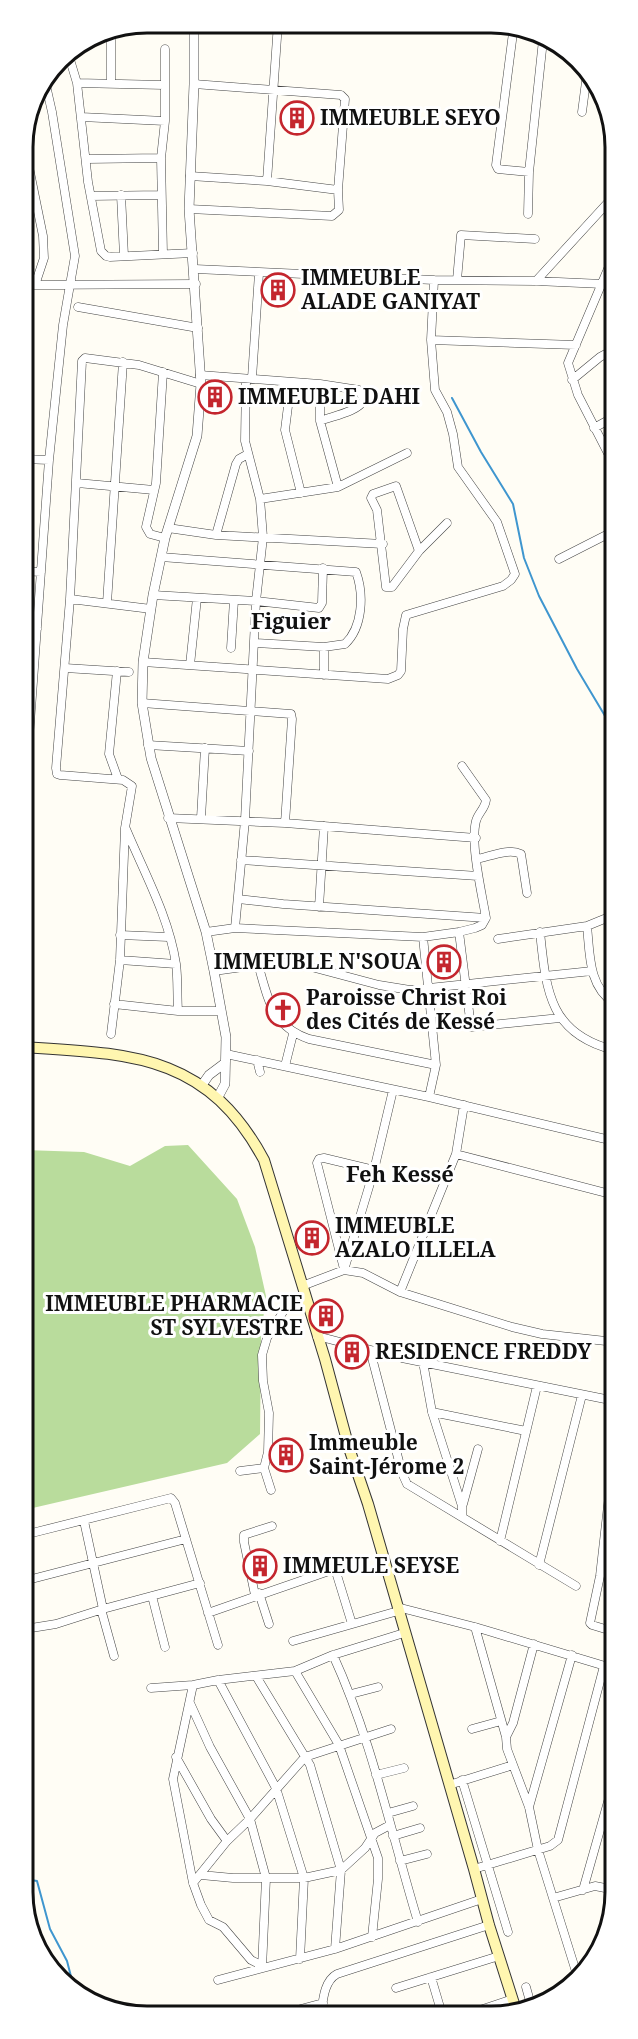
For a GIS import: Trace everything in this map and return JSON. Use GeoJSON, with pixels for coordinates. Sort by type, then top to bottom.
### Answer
{"type":"FeatureCollection","features":[{"type":"Feature","properties":{"kind":"main road"},"geometry":{"type":"LineString","coordinates":[[33,1048],[128,1056],[162,1066],[202,1085],[218,1097],[250,1135],[264,1160],[514,2004]]}},
{"type":"Feature","properties":{"kind":"street"},"geometry":{"type":"LineString","coordinates":[[194,33],[189,209],[201,379],[196,436],[165,538],[153,595],[143,662],[142,703],[148,745],[168,818],[206,932],[214,971],[226,1037],[225,1083],[218,1097]]}},
{"type":"Feature","properties":{"kind":"street"},"geometry":{"type":"LineString","coordinates":[[267,182],[277,33]]}},
{"type":"Feature","properties":{"kind":"street"},"geometry":{"type":"LineString","coordinates":[[513,35],[496,165],[498,169],[529,172]]}},
{"type":"Feature","properties":{"kind":"street"},"geometry":{"type":"LineString","coordinates":[[111,39],[111,83]]}},
{"type":"Feature","properties":{"kind":"street"},"geometry":{"type":"LineString","coordinates":[[528,214],[529,172],[542,46]]}},
{"type":"Feature","properties":{"kind":"street"},"geometry":{"type":"LineString","coordinates":[[163,254],[161,158],[165,121],[165,49]]}},
{"type":"Feature","properties":{"kind":"street"},"geometry":{"type":"LineString","coordinates":[[71,63],[77,83],[91,196],[101,250],[106,256],[193,253]]}},
{"type":"Feature","properties":{"kind":"street"},"geometry":{"type":"LineString","coordinates":[[77,83],[164,85]]}},
{"type":"Feature","properties":{"kind":"street"},"geometry":{"type":"LineString","coordinates":[[189,209],[332,216],[339,210],[338,190],[344,96],[194,84]]}},
{"type":"Feature","properties":{"kind":"street"},"geometry":{"type":"LineString","coordinates":[[582,112],[586,84]]}},
{"type":"Feature","properties":{"kind":"street"},"geometry":{"type":"LineString","coordinates":[[33,683],[49,460],[63,325],[75,256],[47,91]]}},
{"type":"Feature","properties":{"kind":"street"},"geometry":{"type":"LineString","coordinates":[[81,117],[165,121]]}},
{"type":"Feature","properties":{"kind":"street"},"geometry":{"type":"LineString","coordinates":[[87,159],[161,158]]}},
{"type":"Feature","properties":{"kind":"street"},"geometry":{"type":"LineString","coordinates":[[190,176],[338,190]]}},
{"type":"Feature","properties":{"kind":"street"},"geometry":{"type":"LineString","coordinates":[[33,189],[43,236],[44,258],[35,285],[196,284]]}},
{"type":"Feature","properties":{"kind":"street"},"geometry":{"type":"LineString","coordinates":[[121,195],[124,256]]}},
{"type":"Feature","properties":{"kind":"street"},"geometry":{"type":"LineString","coordinates":[[91,196],[161,195]]}},
{"type":"Feature","properties":{"kind":"street"},"geometry":{"type":"LineString","coordinates":[[536,281],[605,206]]}},
{"type":"Feature","properties":{"kind":"street"},"geometry":{"type":"LineString","coordinates":[[457,280],[461,235],[535,239]]}},
{"type":"Feature","properties":{"kind":"street"},"geometry":{"type":"LineString","coordinates":[[195,269],[434,280],[603,284]]}},
{"type":"Feature","properties":{"kind":"street"},"geometry":{"type":"LineString","coordinates":[[235,928],[246,820],[256,643],[256,602],[263,537],[260,499],[245,441],[259,273]]}},
{"type":"Feature","properties":{"kind":"street"},"geometry":{"type":"LineString","coordinates":[[605,279],[568,363],[572,380],[605,448]]}},
{"type":"Feature","properties":{"kind":"street"},"geometry":{"type":"LineString","coordinates":[[143,662],[392,678],[398,675],[402,665],[403,629],[406,615],[503,586],[511,580],[515,574],[497,522],[458,467],[447,412],[435,390],[431,340],[434,280]]}},
{"type":"Feature","properties":{"kind":"street"},"geometry":{"type":"LineString","coordinates":[[78,307],[198,328]]}},
{"type":"Feature","properties":{"kind":"street"},"geometry":{"type":"LineString","coordinates":[[431,340],[576,345]]}},
{"type":"Feature","properties":{"kind":"street"},"geometry":{"type":"LineString","coordinates":[[572,380],[605,354]]}},
{"type":"Feature","properties":{"kind":"street"},"geometry":{"type":"LineString","coordinates":[[111,1034],[120,960],[125,828],[132,790],[129,783],[118,779],[57,774],[70,599],[82,361],[85,358],[123,362],[201,379],[249,379],[320,384],[359,390],[364,400],[361,404],[320,421]]}},
{"type":"Feature","properties":{"kind":"street"},"geometry":{"type":"LineString","coordinates":[[107,603],[123,362]]}},
{"type":"Feature","properties":{"kind":"street"},"geometry":{"type":"LineString","coordinates":[[163,372],[154,490],[146,527],[150,534],[165,538]]}},
{"type":"Feature","properties":{"kind":"street"},"geometry":{"type":"LineString","coordinates":[[291,382],[285,430],[301,493]]}},
{"type":"Feature","properties":{"kind":"street"},"geometry":{"type":"LineString","coordinates":[[320,384],[320,421],[338,487]]}},
{"type":"Feature","properties":{"kind":"street"},"geometry":{"type":"LineString","coordinates":[[594,428],[605,422]]}},
{"type":"Feature","properties":{"kind":"street"},"geometry":{"type":"LineString","coordinates":[[260,499],[338,487],[407,453]]}},
{"type":"Feature","properties":{"kind":"street"},"geometry":{"type":"LineString","coordinates":[[216,535],[236,465],[239,459],[248,454]]}},
{"type":"Feature","properties":{"kind":"street"},"geometry":{"type":"LineString","coordinates":[[33,459],[49,460]]}},
{"type":"Feature","properties":{"kind":"street"},"geometry":{"type":"LineString","coordinates":[[77,483],[154,490]]}},
{"type":"Feature","properties":{"kind":"street"},"geometry":{"type":"LineString","coordinates":[[418,551],[396,486],[371,496],[377,510],[383,544],[385,582],[388,588],[392,587],[418,551],[447,523]]}},
{"type":"Feature","properties":{"kind":"street"},"geometry":{"type":"LineString","coordinates":[[168,528],[216,535],[383,544]]}},
{"type":"Feature","properties":{"kind":"street"},"geometry":{"type":"LineString","coordinates":[[559,559],[605,536]]}},
{"type":"Feature","properties":{"kind":"street"},"geometry":{"type":"LineString","coordinates":[[162,557],[356,572],[359,583],[360,612],[355,630],[345,644],[324,647],[256,643]]}},
{"type":"Feature","properties":{"kind":"street"},"geometry":{"type":"LineString","coordinates":[[153,595],[319,608],[322,603],[323,568]]}},
{"type":"Feature","properties":{"kind":"street"},"geometry":{"type":"LineString","coordinates":[[33,572],[41,573]]}},
{"type":"Feature","properties":{"kind":"street"},"geometry":{"type":"LineString","coordinates":[[190,666],[197,598]]}},
{"type":"Feature","properties":{"kind":"street"},"geometry":{"type":"LineString","coordinates":[[70,599],[151,609]]}},
{"type":"Feature","properties":{"kind":"street"},"geometry":{"type":"LineString","coordinates":[[231,648],[234,600]]}},
{"type":"Feature","properties":{"kind":"street"},"geometry":{"type":"LineString","coordinates":[[33,626],[37,629]]}},
{"type":"Feature","properties":{"kind":"street"},"geometry":{"type":"LineString","coordinates":[[324,647],[324,675]]}},
{"type":"Feature","properties":{"kind":"street"},"geometry":{"type":"LineString","coordinates":[[65,668],[129,672]]}},
{"type":"Feature","properties":{"kind":"street"},"geometry":{"type":"LineString","coordinates":[[117,671],[109,754],[118,779]]}},
{"type":"Feature","properties":{"kind":"street"},"geometry":{"type":"LineString","coordinates":[[142,703],[291,714],[285,823]]}},
{"type":"Feature","properties":{"kind":"street"},"geometry":{"type":"LineString","coordinates":[[148,745],[249,751]]}},
{"type":"Feature","properties":{"kind":"street"},"geometry":{"type":"LineString","coordinates":[[201,819],[205,748]]}},
{"type":"Feature","properties":{"kind":"street"},"geometry":{"type":"LineString","coordinates":[[206,932],[235,928],[423,937],[459,932],[482,925],[486,918],[478,876],[476,822],[486,800],[462,766]]}},
{"type":"Feature","properties":{"kind":"street"},"geometry":{"type":"LineString","coordinates":[[168,818],[246,820],[476,838]]}},
{"type":"Feature","properties":{"kind":"street"},"geometry":{"type":"LineString","coordinates":[[319,907],[324,826]]}},
{"type":"Feature","properties":{"kind":"street"},"geometry":{"type":"LineString","coordinates":[[125,828],[159,908],[176,964],[178,1011]]}},
{"type":"Feature","properties":{"kind":"street"},"geometry":{"type":"LineString","coordinates":[[477,859],[508,852],[521,854],[527,893]]}},
{"type":"Feature","properties":{"kind":"street"},"geometry":{"type":"LineString","coordinates":[[241,860],[478,876]]}},
{"type":"Feature","properties":{"kind":"street"},"geometry":{"type":"LineString","coordinates":[[238,899],[486,918]]}},
{"type":"Feature","properties":{"kind":"street"},"geometry":{"type":"LineString","coordinates":[[498,939],[586,926],[605,919]]}},
{"type":"Feature","properties":{"kind":"street"},"geometry":{"type":"LineString","coordinates":[[586,926],[592,971],[597,987],[605,997]]}},
{"type":"Feature","properties":{"kind":"street"},"geometry":{"type":"LineString","coordinates":[[459,932],[471,1027],[560,1018]]}},
{"type":"Feature","properties":{"kind":"street"},"geometry":{"type":"LineString","coordinates":[[540,932],[544,976],[560,1018],[576,1034],[594,1045],[605,1048]]}},
{"type":"Feature","properties":{"kind":"street"},"geometry":{"type":"LineString","coordinates":[[120,935],[168,937]]}},
{"type":"Feature","properties":{"kind":"street"},"geometry":{"type":"LineString","coordinates":[[423,937],[436,1065],[429,1097]]}},
{"type":"Feature","properties":{"kind":"street"},"geometry":{"type":"LineString","coordinates":[[120,960],[176,964]]}},
{"type":"Feature","properties":{"kind":"street"},"geometry":{"type":"LineString","coordinates":[[214,971],[280,962],[300,964],[380,985],[410,990],[466,986],[592,971]]}},
{"type":"Feature","properties":{"kind":"street"},"geometry":{"type":"LineString","coordinates":[[258,964],[270,1003],[278,1019],[293,1034],[436,1065]]}},
{"type":"Feature","properties":{"kind":"street"},"geometry":{"type":"LineString","coordinates":[[114,1004],[178,1011],[221,1011]]}},
{"type":"Feature","properties":{"kind":"street"},"geometry":{"type":"LineString","coordinates":[[282,1068],[293,1034]]}},
{"type":"Feature","properties":{"kind":"street"},"geometry":{"type":"LineString","coordinates":[[202,1085],[209,1074],[225,1058],[257,1060],[282,1068],[429,1097],[605,1139]]}},
{"type":"Feature","properties":{"kind":"street"},"geometry":{"type":"LineString","coordinates":[[257,1060],[260,1072]]}},
{"type":"Feature","properties":{"kind":"street"},"geometry":{"type":"LineString","coordinates":[[344,1270],[374,1170],[393,1090]]}},
{"type":"Feature","properties":{"kind":"street"},"geometry":{"type":"LineString","coordinates":[[400,1292],[456,1154],[464,1105]]}},
{"type":"Feature","properties":{"kind":"street"},"geometry":{"type":"LineString","coordinates":[[456,1154],[605,1193]]}},
{"type":"Feature","properties":{"kind":"street"},"geometry":{"type":"LineString","coordinates":[[344,1270],[316,1163],[319,1159],[324,1158],[374,1170]]}},
{"type":"Feature","properties":{"kind":"street"},"geometry":{"type":"LineString","coordinates":[[271,1490],[264,1467],[268,1452],[269,1413],[262,1372],[262,1355],[267,1338],[286,1307],[304,1291],[344,1270],[363,1273],[400,1292],[512,1327],[542,1334],[605,1341]]}},
{"type":"Feature","properties":{"kind":"street"},"geometry":{"type":"LineString","coordinates":[[316,1336],[423,1362],[605,1399]]}},
{"type":"Feature","properties":{"kind":"street"},"geometry":{"type":"LineString","coordinates":[[370,1350],[402,1473],[407,1484],[576,1586]]}},
{"type":"Feature","properties":{"kind":"street"},"geometry":{"type":"LineString","coordinates":[[423,1362],[432,1412],[462,1506]]}},
{"type":"Feature","properties":{"kind":"street"},"geometry":{"type":"LineString","coordinates":[[500,1541],[537,1386]]}},
{"type":"Feature","properties":{"kind":"street"},"geometry":{"type":"LineString","coordinates":[[539,1565],[582,1395]]}},
{"type":"Feature","properties":{"kind":"street"},"geometry":{"type":"LineString","coordinates":[[432,1412],[526,1431]]}},
{"type":"Feature","properties":{"kind":"street"},"geometry":{"type":"LineString","coordinates":[[462,1516],[462,1506],[478,1449]]}},
{"type":"Feature","properties":{"kind":"street"},"geometry":{"type":"LineString","coordinates":[[240,1471],[264,1467]]}},
{"type":"Feature","properties":{"kind":"street"},"geometry":{"type":"LineString","coordinates":[[33,1533],[171,1498],[219,1645]]}},
{"type":"Feature","properties":{"kind":"street"},"geometry":{"type":"LineString","coordinates":[[84,1521],[114,1656]]}},
{"type":"Feature","properties":{"kind":"street"},"geometry":{"type":"LineString","coordinates":[[269,1624],[257,1594],[244,1535],[272,1526]]}},
{"type":"Feature","properties":{"kind":"street"},"geometry":{"type":"LineString","coordinates":[[605,1536],[600,1576],[590,1623],[605,1629]]}},
{"type":"Feature","properties":{"kind":"street"},"geometry":{"type":"LineString","coordinates":[[33,1579],[186,1539]]}},
{"type":"Feature","properties":{"kind":"street"},"geometry":{"type":"LineString","coordinates":[[208,1612],[334,1570],[352,1623]]}},
{"type":"Feature","properties":{"kind":"street"},"geometry":{"type":"LineString","coordinates":[[33,1628],[56,1624],[102,1609],[200,1583]]}},
{"type":"Feature","properties":{"kind":"street"},"geometry":{"type":"LineString","coordinates":[[152,1596],[165,1647]]}},
{"type":"Feature","properties":{"kind":"street"},"geometry":{"type":"LineString","coordinates":[[293,1641],[398,1609],[475,1627],[604,1666],[558,1840],[555,1844],[538,1850],[474,1869]]}},
{"type":"Feature","properties":{"kind":"street"},"geometry":{"type":"LineString","coordinates":[[475,1627],[506,1737],[507,1749],[529,1807],[538,1850],[575,1969]]}},
{"type":"Feature","properties":{"kind":"street"},"geometry":{"type":"LineString","coordinates":[[151,1688],[193,1685],[295,1671],[333,1655],[404,1633]]}},
{"type":"Feature","properties":{"kind":"street"},"geometry":{"type":"LineString","coordinates":[[506,1737],[513,1723],[534,1644]]}},
{"type":"Feature","properties":{"kind":"street"},"geometry":{"type":"LineString","coordinates":[[333,1655],[351,1694],[388,1813],[418,1922]]}},
{"type":"Feature","properties":{"kind":"street"},"geometry":{"type":"LineString","coordinates":[[529,1807],[572,1655]]}},
{"type":"Feature","properties":{"kind":"street"},"geometry":{"type":"LineString","coordinates":[[295,1671],[339,1745],[378,1858],[372,1937]]}},
{"type":"Feature","properties":{"kind":"street"},"geometry":{"type":"LineString","coordinates":[[256,1676],[310,1765],[341,1870],[335,1949]]}},
{"type":"Feature","properties":{"kind":"street"},"geometry":{"type":"LineString","coordinates":[[218,1680],[276,1788],[304,1878],[300,1959]]}},
{"type":"Feature","properties":{"kind":"street"},"geometry":{"type":"LineString","coordinates":[[193,1685],[173,1770],[174,1787],[193,1883],[209,1920],[223,1927],[251,1960],[262,1967]]}},
{"type":"Feature","properties":{"kind":"street"},"geometry":{"type":"LineString","coordinates":[[351,1694],[378,1687]]}},
{"type":"Feature","properties":{"kind":"street"},"geometry":{"type":"LineString","coordinates":[[190,1702],[210,1747],[250,1819],[266,1878],[262,1967]]}},
{"type":"Feature","properties":{"kind":"street"},"geometry":{"type":"LineString","coordinates":[[472,1729],[501,1721]]}},
{"type":"Feature","properties":{"kind":"street"},"geometry":{"type":"LineString","coordinates":[[193,1883],[226,1841],[250,1819],[305,1757],[391,1729]]}},
{"type":"Feature","properties":{"kind":"street"},"geometry":{"type":"LineString","coordinates":[[176,1757],[226,1841]]}},
{"type":"Feature","properties":{"kind":"street"},"geometry":{"type":"LineString","coordinates":[[449,1785],[513,1765]]}},
{"type":"Feature","properties":{"kind":"street"},"geometry":{"type":"LineString","coordinates":[[376,1775],[404,1768]]}},
{"type":"Feature","properties":{"kind":"street"},"geometry":{"type":"LineString","coordinates":[[462,1780],[508,1932]]}},
{"type":"Feature","properties":{"kind":"street"},"geometry":{"type":"LineString","coordinates":[[388,1813],[413,1806]]}},
{"type":"Feature","properties":{"kind":"street"},"geometry":{"type":"LineString","coordinates":[[583,1890],[605,1821]]}},
{"type":"Feature","properties":{"kind":"street"},"geometry":{"type":"LineString","coordinates":[[201,1875],[233,1878],[304,1878],[341,1870],[375,1833],[390,1826]]}},
{"type":"Feature","properties":{"kind":"street"},"geometry":{"type":"LineString","coordinates":[[393,1836],[420,1828]]}},
{"type":"Feature","properties":{"kind":"street"},"geometry":{"type":"LineString","coordinates":[[400,1861],[427,1854]]}},
{"type":"Feature","properties":{"kind":"street"},"geometry":{"type":"LineString","coordinates":[[553,1898],[595,1886],[605,1888]]}},
{"type":"Feature","properties":{"kind":"street"},"geometry":{"type":"LineString","coordinates":[[218,1980],[335,1949],[482,1899]]}},
{"type":"Feature","properties":{"kind":"street"},"geometry":{"type":"LineString","coordinates":[[322,2006],[328,1983],[337,1974],[489,1925]]}},
{"type":"Feature","properties":{"kind":"street"},"geometry":{"type":"LineString","coordinates":[[396,1988],[499,1956]]}},
{"type":"Feature","properties":{"kind":"street"},"geometry":{"type":"LineString","coordinates":[[431,1977],[440,2006]]}},
{"type":"Feature","properties":{"kind":"street"},"geometry":{"type":"LineString","coordinates":[[526,1987],[529,1999]]}},
{"type":"Feature","properties":{"kind":"street"},"geometry":{"type":"LineString","coordinates":[[494,2006],[513,2000]]}},
{"type":"Feature","properties":{"kind":"street"},"geometry":{"type":"LineString","coordinates":[[309,2006],[322,2002]]}},
{"type":"Feature","properties":{"kind":"green space"},"geometry":{"type":"Polygon","coordinates":[[[188,1145],[237,1199],[255,1247],[266,1296],[261,1336],[260,1434],[227,1463],[33,1508],[33,1150],[84,1152],[130,1166],[165,1146],[188,1145]]]}},
{"type":"Feature","properties":{"kind":"waterway"},"geometry":{"type":"LineString","coordinates":[[452,398],[513,504],[524,558],[539,596],[577,669],[605,716]]}},
{"type":"Feature","properties":{"kind":"waterway"},"geometry":{"type":"LineString","coordinates":[[33,1880],[37,1881],[50,1929],[67,1961],[71,1975]]}},
{"type":"Feature","properties":{"kind":"place","name":"IMMEUBLE SEYO"},"geometry":{"type":"Point","coordinates":[297,118]}},
{"type":"Feature","properties":{"kind":"place","name":"IMMEUBLE ALADE GANIYAT"},"geometry":{"type":"Point","coordinates":[278,290]}},
{"type":"Feature","properties":{"kind":"place","name":"IMMEUBLE DAHI"},"geometry":{"type":"Point","coordinates":[215,397]}},
{"type":"Feature","properties":{"kind":"place","name":"IMMEUBLE N'SOUA"},"geometry":{"type":"Point","coordinates":[444,962]}},
{"type":"Feature","properties":{"kind":"place","name":"Paroisse Christ Roi des Cités de Kessé"},"geometry":{"type":"Point","coordinates":[283,1010]}},
{"type":"Feature","properties":{"kind":"place","name":"IMMEUBLE AZALO ILLELA"},"geometry":{"type":"Point","coordinates":[312,1238]}},
{"type":"Feature","properties":{"kind":"place","name":"IMMEUBLE PHARMACIE ST SYLVESTRE"},"geometry":{"type":"Point","coordinates":[326,1316]}},
{"type":"Feature","properties":{"kind":"place","name":"RESIDENCE FREDDY"},"geometry":{"type":"Point","coordinates":[352,1352]}},
{"type":"Feature","properties":{"kind":"place","name":"Immeuble Saint-Jérome 2"},"geometry":{"type":"Point","coordinates":[286,1455]}},
{"type":"Feature","properties":{"kind":"place","name":"IMMEULE SEYSE"},"geometry":{"type":"Point","coordinates":[260,1566]}},
{"type":"Feature","properties":{"kind":"district","name":"Figuier"},"geometry":{"type":"Point","coordinates":[291,621]}},
{"type":"Feature","properties":{"kind":"district","name":"Feh Kessé"},"geometry":{"type":"Point","coordinates":[400,1174]}}]}
